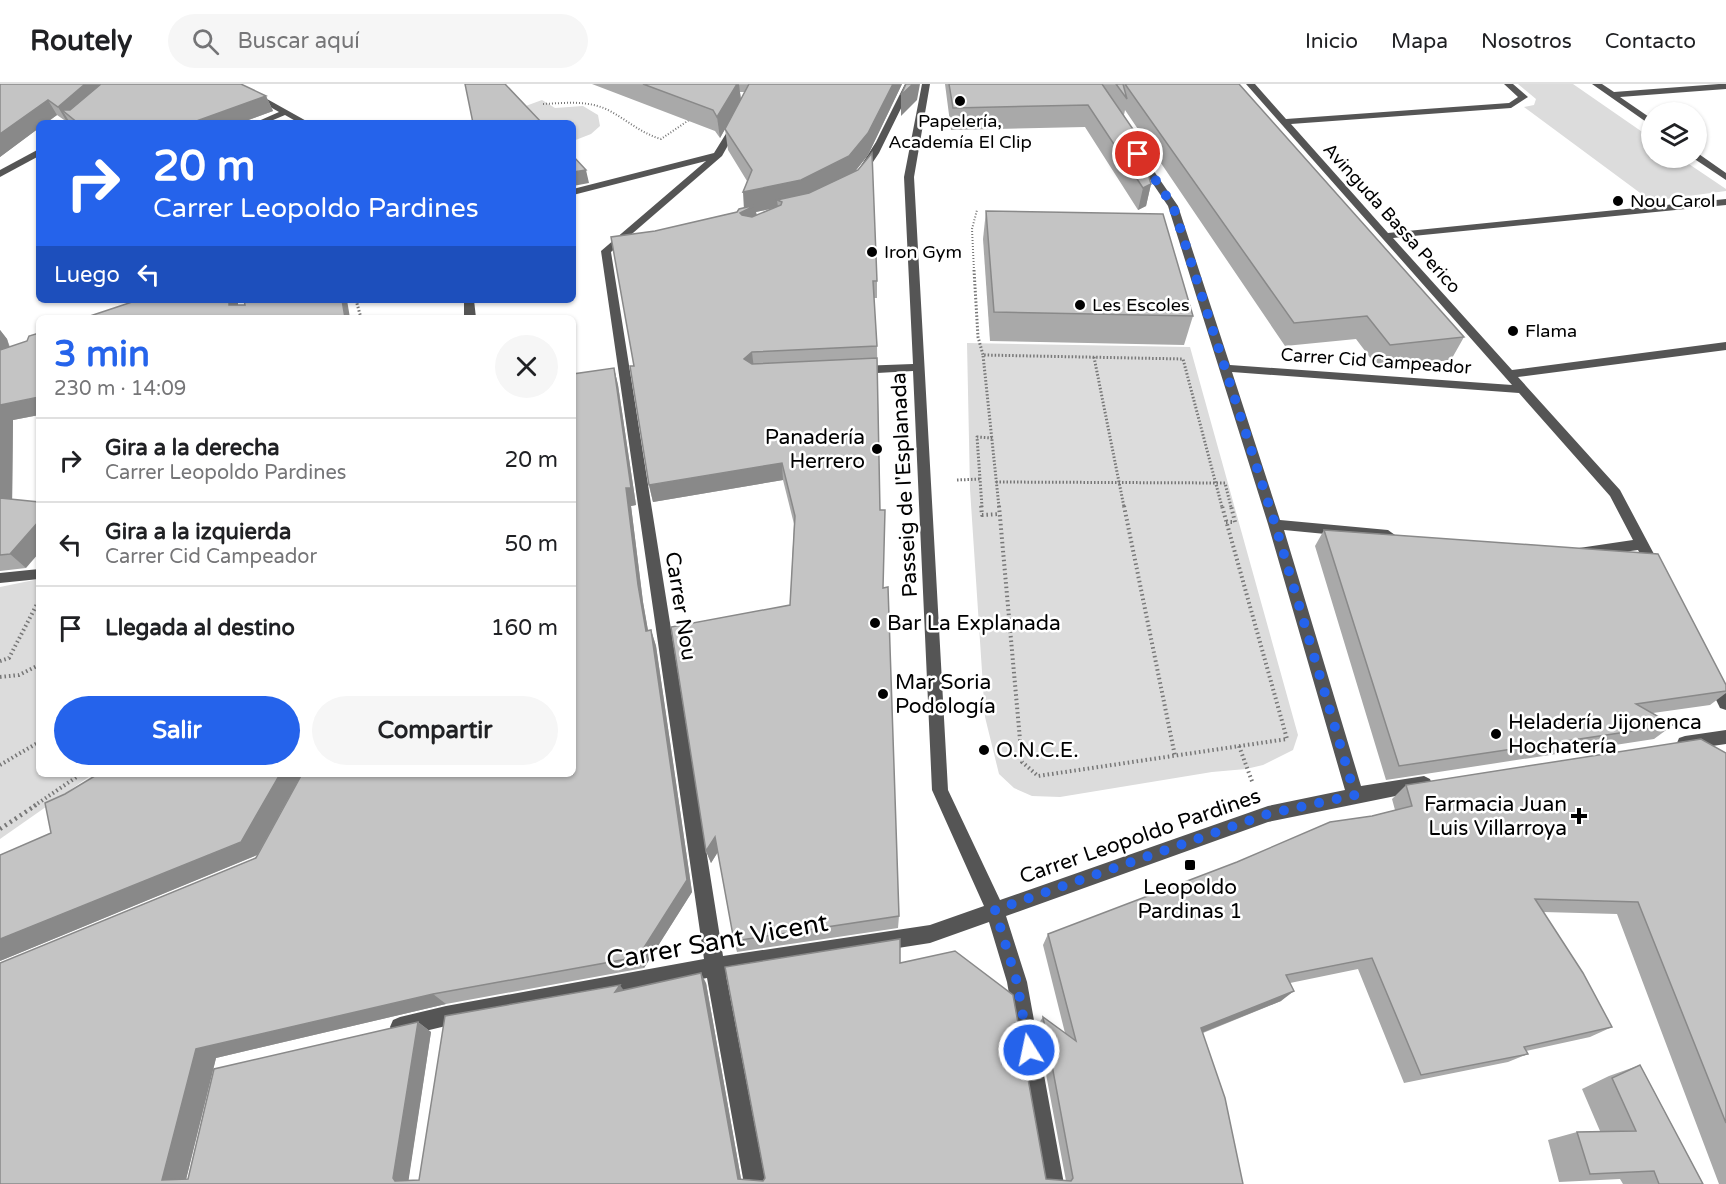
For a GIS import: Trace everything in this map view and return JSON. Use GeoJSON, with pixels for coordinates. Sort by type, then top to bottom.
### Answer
{"type":"FeatureCollection","features":[{"type":"Feature","properties":{"kind":"street"},"geometry":{"type":"LineString","coordinates":[[234,84],[301,120]]}},
{"type":"Feature","properties":{"kind":"street"},"geometry":{"type":"LineString","coordinates":[[854,182],[874,157],[909,84]]}},
{"type":"Feature","properties":{"kind":"street","name":"Passeig de l'Esplanada"},"geometry":{"type":"LineString","coordinates":[[926,84],[909,177],[940,790],[995,910],[1017,982],[1053,1184]]}},
{"type":"Feature","properties":{"kind":"street","name":"Avinguda Bassa Perico"},"geometry":{"type":"LineString","coordinates":[[1250,84],[1615,493],[1663,583]]}},
{"type":"Feature","properties":{"kind":"street"},"geometry":{"type":"LineString","coordinates":[[1284,122],[1511,105],[1524,97],[1508,84]]}},
{"type":"Feature","properties":{"kind":"street"},"geometry":{"type":"LineString","coordinates":[[1596,84],[1641,115]]}},
{"type":"Feature","properties":{"kind":"street"},"geometry":{"type":"LineString","coordinates":[[1613,96],[1726,86]]}},
{"type":"Feature","properties":{"kind":"street"},"geometry":{"type":"LineString","coordinates":[[266,120],[286,112]]}},
{"type":"Feature","properties":{"kind":"street"},"geometry":{"type":"LineString","coordinates":[[576,191],[719,154],[740,116]]}},
{"type":"Feature","properties":{"kind":"street"},"geometry":{"type":"LineString","coordinates":[[1127,137],[1173,206],[1275,524],[1355,795]]}},
{"type":"Feature","properties":{"kind":"street"},"geometry":{"type":"LineString","coordinates":[[0,174],[36,154]]}},
{"type":"Feature","properties":{"kind":"street","name":"Carrer Nou"},"geometry":{"type":"LineString","coordinates":[[719,154],[606,251],[715,967],[755,1184]]}},
{"type":"Feature","properties":{"kind":"street"},"geometry":{"type":"LineString","coordinates":[[1707,163],[1726,177]]}},
{"type":"Feature","properties":{"kind":"street"},"geometry":{"type":"LineString","coordinates":[[1386,236],[1726,202]]}},
{"type":"Feature","properties":{"kind":"street"},"geometry":{"type":"LineString","coordinates":[[1510,374],[1726,346]]}},
{"type":"Feature","properties":{"kind":"street"},"geometry":{"type":"LineString","coordinates":[[849,370],[919,367]]}},
{"type":"Feature","properties":{"kind":"street","name":"Carrer Cid Campeador"},"geometry":{"type":"LineString","coordinates":[[1225,368],[1525,390]]}},
{"type":"Feature","properties":{"kind":"street"},"geometry":{"type":"LineString","coordinates":[[1275,524],[1404,536]]}},
{"type":"Feature","properties":{"kind":"street"},"geometry":{"type":"LineString","coordinates":[[1569,552],[1580,553],[1641,544]]}},
{"type":"Feature","properties":{"kind":"street"},"geometry":{"type":"LineString","coordinates":[[0,578],[36,574]]}},
{"type":"Feature","properties":{"kind":"street"},"geometry":{"type":"LineString","coordinates":[[1705,663],[1726,703]]}},
{"type":"Feature","properties":{"kind":"street"},"geometry":{"type":"LineString","coordinates":[[1668,746],[1726,737]]}},
{"type":"Feature","properties":{"kind":"street","name":"Carrer Leopoldo Pardines"},"geometry":{"type":"LineString","coordinates":[[995,910],[1268,814],[1355,795],[1436,782]]}},
{"type":"Feature","properties":{"kind":"street","name":"Carrer Sant Vicent"},"geometry":{"type":"LineString","coordinates":[[381,1032],[446,1016],[715,967],[930,934],[995,910]]}},
{"type":"Feature","properties":{"kind":"street"},"geometry":{"type":"LineString","coordinates":[[442,1038],[446,1016]]}},
{"type":"Feature","properties":{"kind":"path"},"geometry":{"type":"LineString","coordinates":[[543,104],[587,102],[607,110],[644,135],[661,139],[698,115]]}},
{"type":"Feature","properties":{"kind":"path"},"geometry":{"type":"LineString","coordinates":[[977,210],[972,229],[978,337],[983,355],[993,438],[1022,762],[1038,776],[1287,739],[1215,482],[1184,359],[983,355]]}},
{"type":"Feature","properties":{"kind":"path"},"geometry":{"type":"LineString","coordinates":[[1094,357],[1175,756]]}},
{"type":"Feature","properties":{"kind":"path"},"geometry":{"type":"LineString","coordinates":[[993,438],[977,438],[982,515],[999,514]]}},
{"type":"Feature","properties":{"kind":"path"},"geometry":{"type":"LineString","coordinates":[[947,480],[980,478]]}},
{"type":"Feature","properties":{"kind":"path"},"geometry":{"type":"LineString","coordinates":[[996,482],[1225,483],[1235,522],[1226,522]]}},
{"type":"Feature","properties":{"kind":"path"},"geometry":{"type":"LineString","coordinates":[[28,605],[36,604]]}},
{"type":"Feature","properties":{"kind":"path"},"geometry":{"type":"LineString","coordinates":[[0,661],[9,658],[36,606]]}},
{"type":"Feature","properties":{"kind":"path"},"geometry":{"type":"LineString","coordinates":[[0,678],[19,675],[36,666]]}},
{"type":"Feature","properties":{"kind":"path"},"geometry":{"type":"LineString","coordinates":[[1,765],[36,744]]}},
{"type":"Feature","properties":{"kind":"path"},"geometry":{"type":"LineString","coordinates":[[1239,746],[1246,769],[1268,814]]}},
{"type":"Feature","properties":{"kind":"path"},"geometry":{"type":"LineString","coordinates":[[0,829],[77,777]]}},
{"type":"Feature","properties":{"kind":"shaded area"},"geometry":{"type":"Polygon","coordinates":[[[1518,84],[1573,84],[1641,131],[1641,168],[1695,168],[1726,191],[1651,201],[1524,107],[1534,105],[1536,99],[1518,84]]]}},
{"type":"Feature","properties":{"kind":"shaded area"},"geometry":{"type":"Polygon","coordinates":[[[542,100],[555,108],[583,106],[598,115],[600,126],[591,134],[576,140],[576,120],[469,120],[493,118],[542,100]]]}},
{"type":"Feature","properties":{"kind":"shaded area"},"geometry":{"type":"Polygon","coordinates":[[[967,343],[1190,347],[1298,735],[1293,750],[1263,765],[1246,769],[1212,772],[1060,797],[1032,796],[1014,788],[999,774],[985,717],[970,489],[967,343]]]}},
{"type":"Feature","properties":{"kind":"shaded area"},"geometry":{"type":"Polygon","coordinates":[[[36,580],[36,777],[89,777],[0,839],[0,587],[36,580]]]}},
{"type":"Feature","properties":{"kind":"building"},"geometry":{"type":"Polygon","coordinates":[[[0,84],[85,84],[58,107],[48,100],[0,134],[0,84]]]}},
{"type":"Feature","properties":{"kind":"building"},"geometry":{"type":"Polygon","coordinates":[[[101,84],[241,84],[266,96],[199,120],[74,120],[62,110],[70,110],[101,84]]]}},
{"type":"Feature","properties":{"kind":"building"},"geometry":{"type":"Polygon","coordinates":[[[465,84],[505,84],[539,120],[472,120],[465,84]]]}},
{"type":"Feature","properties":{"kind":"building"},"geometry":{"type":"Polygon","coordinates":[[[643,84],[737,84],[717,117],[713,110],[643,84]]]}},
{"type":"Feature","properties":{"kind":"building"},"geometry":{"type":"Polygon","coordinates":[[[749,84],[893,84],[868,133],[849,156],[801,180],[743,192],[752,170],[725,129],[749,84]]]}},
{"type":"Feature","properties":{"kind":"building"},"geometry":{"type":"Polygon","coordinates":[[[906,84],[913,84],[901,95],[906,84]]]}},
{"type":"Feature","properties":{"kind":"building"},"geometry":{"type":"Polygon","coordinates":[[[949,84],[1102,84],[1137,135],[1151,184],[1143,188],[1088,105],[953,108],[949,84]]]}},
{"type":"Feature","properties":{"kind":"building"},"geometry":{"type":"Polygon","coordinates":[[[1116,84],[1123,84],[1127,99],[1116,84]]]}},
{"type":"Feature","properties":{"kind":"building"},"geometry":{"type":"Polygon","coordinates":[[[1125,84],[1239,84],[1464,337],[1390,345],[1367,316],[1294,323],[1125,84]]]}},
{"type":"Feature","properties":{"kind":"building"},"geometry":{"type":"Polygon","coordinates":[[[872,153],[877,281],[873,281],[877,346],[752,352],[744,359],[752,364],[877,358],[880,510],[885,510],[883,588],[888,587],[899,916],[734,941],[715,837],[706,851],[671,627],[790,605],[795,516],[782,463],[649,485],[630,366],[634,366],[611,237],[655,231],[737,212],[739,209],[756,205],[740,213],[752,217],[781,205],[782,202],[777,200],[809,193],[858,170],[872,153]]]}},
{"type":"Feature","properties":{"kind":"building"},"geometry":{"type":"Polygon","coordinates":[[[576,159],[586,170],[576,172],[576,159]]]}},
{"type":"Feature","properties":{"kind":"building","name":"Les Escoles"},"geometry":{"type":"Polygon","coordinates":[[[986,211],[1163,214],[1193,316],[994,312],[986,211]]]}},
{"type":"Feature","properties":{"kind":"building"},"geometry":{"type":"Polygon","coordinates":[[[129,303],[245,305],[245,303],[342,303],[344,315],[93,315],[129,303]]]}},
{"type":"Feature","properties":{"kind":"building"},"geometry":{"type":"Polygon","coordinates":[[[36,334],[36,398],[0,405],[0,350],[27,341],[29,336],[36,334]]]}},
{"type":"Feature","properties":{"kind":"building"},"geometry":{"type":"Polygon","coordinates":[[[614,368],[631,488],[626,488],[638,585],[646,631],[651,630],[687,880],[638,957],[433,994],[196,1049],[162,1180],[188,1179],[214,1069],[418,1022],[393,1178],[395,1181],[419,1180],[445,1016],[620,985],[615,992],[701,973],[738,1179],[763,1181],[765,1178],[725,967],[900,939],[900,963],[955,951],[1013,995],[1046,1179],[1071,1181],[1073,1178],[1043,1017],[1076,1041],[1048,934],[1237,862],[1330,822],[1372,816],[1412,806],[1406,785],[1701,739],[1726,753],[1726,1123],[1638,902],[1535,899],[1583,973],[1612,1027],[1524,1047],[1528,1054],[1421,1075],[1372,958],[1286,975],[1294,991],[1201,1028],[1225,1098],[1243,1184],[0,1184],[0,963],[256,858],[300,777],[576,777],[576,374],[614,368]]]}},
{"type":"Feature","properties":{"kind":"building"},"geometry":{"type":"Polygon","coordinates":[[[0,498],[36,502],[36,524],[10,554],[0,555],[0,498]]]}},
{"type":"Feature","properties":{"kind":"building"},"geometry":{"type":"Polygon","coordinates":[[[1324,530],[1658,554],[1726,685],[1726,691],[1636,704],[1673,725],[1399,766],[1324,530]]]}},
{"type":"Feature","properties":{"kind":"building"},"geometry":{"type":"Polygon","coordinates":[[[93,777],[278,777],[241,842],[0,939],[0,855],[51,833],[45,803],[93,777]]]}},
{"type":"Feature","properties":{"kind":"building"},"geometry":{"type":"Polygon","coordinates":[[[1640,1065],[1703,1184],[1659,1184],[1654,1171],[1590,1174],[1577,1132],[1636,1131],[1612,1078],[1640,1065]]]}},
{"type":"Feature","properties":{"kind":"place","name":"Papelería, Academía El Clip"},"geometry":{"type":"Point","coordinates":[960,101]}},
{"type":"Feature","properties":{"kind":"place","name":"Nou Carol"},"geometry":{"type":"Point","coordinates":[1618,201]}},
{"type":"Feature","properties":{"kind":"place","name":"Iron Gym"},"geometry":{"type":"Point","coordinates":[872,252]}},
{"type":"Feature","properties":{"kind":"place","name":"Les Escoles"},"geometry":{"type":"Point","coordinates":[1080,305]}},
{"type":"Feature","properties":{"kind":"place","name":"Flama"},"geometry":{"type":"Point","coordinates":[1513,331]}},
{"type":"Feature","properties":{"kind":"place","name":"Panadería Herrero"},"geometry":{"type":"Point","coordinates":[877,449]}},
{"type":"Feature","properties":{"kind":"place","name":"Bar La Explanada"},"geometry":{"type":"Point","coordinates":[875,623]}},
{"type":"Feature","properties":{"kind":"place","name":"Mar Soria Podología"},"geometry":{"type":"Point","coordinates":[883,694]}},
{"type":"Feature","properties":{"kind":"place","name":"Heladería Jijonenca Hochatería"},"geometry":{"type":"Point","coordinates":[1496,734]}},
{"type":"Feature","properties":{"kind":"place","name":"O.N.C.E."},"geometry":{"type":"Point","coordinates":[984,750]}},
{"type":"Feature","properties":{"kind":"place","name":"Farmacia Juan Luis Villarroya"},"geometry":{"type":"Point","coordinates":[1579,816]}},
{"type":"Feature","properties":{"kind":"place","name":"Leopoldo Pardinas 1"},"geometry":{"type":"Point","coordinates":[1190,865]}},
{"type":"Feature","properties":{"kind":"route"},"geometry":{"type":"LineString","coordinates":[[1029,1050],[1017,982],[995,910],[1268,814],[1355,795],[1275,524],[1173,206],[1138,154]]}}]}
